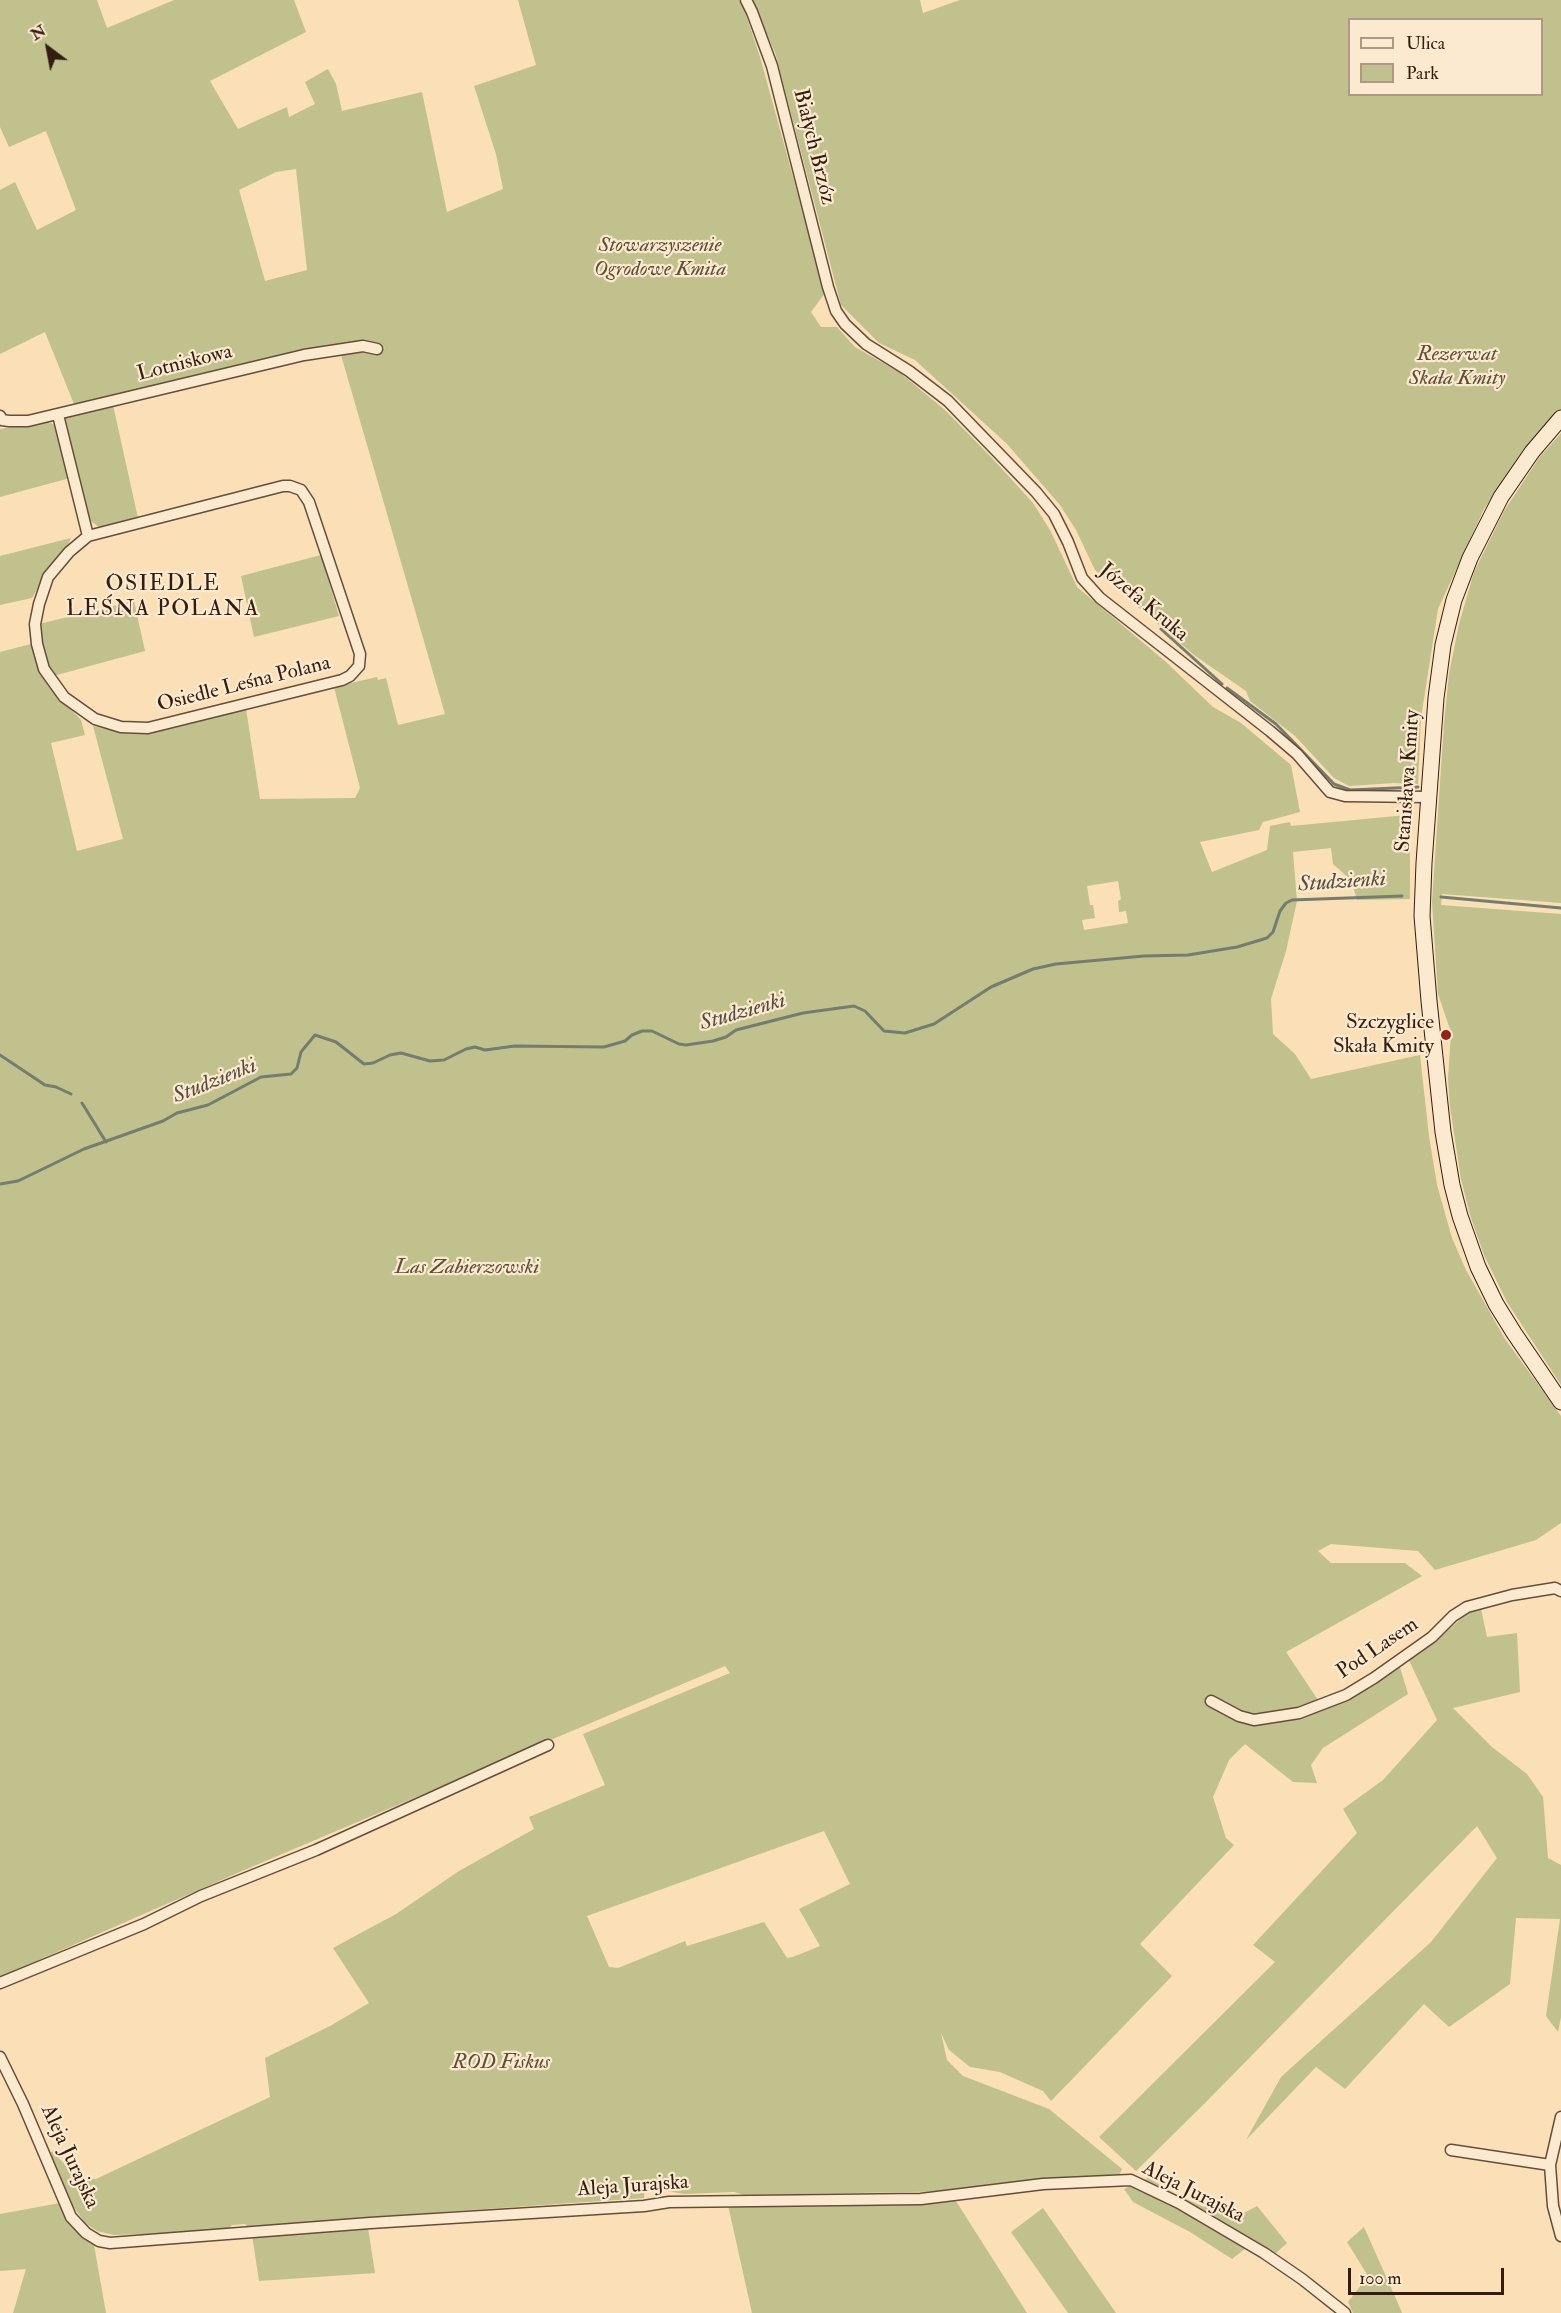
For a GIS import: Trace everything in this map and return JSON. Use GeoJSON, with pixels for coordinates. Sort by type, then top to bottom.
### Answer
{"type":"FeatureCollection","features":[{"type":"Feature","properties":{"kind":"main road","name":"Stanisława Kmity"},"geometry":{"type":"LineString","coordinates":[[1561,418],[1532,452],[1501,497],[1478,540],[1459,585],[1440,662],[1428,797],[1423,891],[1423,930],[1440,1109],[1452,1185],[1470,1245],[1491,1294],[1514,1333],[1561,1402]]}},
{"type":"Feature","properties":{"kind":"street","name":"Białych Brzóz"},"geometry":{"type":"LineString","coordinates":[[746,0],[772,66],[801,184],[835,306]]}},
{"type":"Feature","properties":{"kind":"street","name":"Józefa Kruka"},"geometry":{"type":"LineString","coordinates":[[835,306],[845,324],[866,344],[909,371],[948,401],[1036,492],[1054,514],[1082,578],[1100,598],[1270,731],[1297,754],[1330,792],[1345,796],[1428,797]]}},
{"type":"Feature","properties":{"kind":"street","name":"Lotniskowa"},"geometry":{"type":"LineString","coordinates":[[1,419],[17,422],[58,415],[304,356],[363,346],[377,349]]}},
{"type":"Feature","properties":{"kind":"street"},"geometry":{"type":"LineString","coordinates":[[58,415],[88,536]]}},
{"type":"Feature","properties":{"kind":"street","name":"Osiedle Leśna Polana"},"geometry":{"type":"LineString","coordinates":[[283,486],[296,487],[305,494],[309,502],[360,654],[359,666],[351,676],[342,680],[160,726],[121,727],[95,719],[64,697],[51,680],[40,656],[35,624],[48,577],[57,564],[88,536],[283,486]]}},
{"type":"Feature","properties":{"kind":"street","name":"Pod Lasem"},"geometry":{"type":"LineString","coordinates":[[1211,1701],[1239,1716],[1254,1720],[1299,1713],[1346,1695],[1374,1678],[1432,1637],[1452,1616],[1467,1607],[1512,1594],[1555,1588],[1561,1592]]}},
{"type":"Feature","properties":{"kind":"street"},"geometry":{"type":"LineString","coordinates":[[0,1983],[144,1924],[201,1896],[316,1850],[548,1745]]}},
{"type":"Feature","properties":{"kind":"street","name":"Aleja Jurajska"},"geometry":{"type":"LineString","coordinates":[[0,2057],[23,2103],[71,2217],[86,2233],[99,2241],[110,2243],[370,2223],[644,2206],[669,2202],[921,2199],[1043,2184],[1131,2180],[1179,2203],[1264,2253],[1345,2313]]}},
{"type":"Feature","properties":{"kind":"street"},"geometry":{"type":"LineString","coordinates":[[1561,2117],[1550,2166],[1553,2206],[1561,2236]]}},
{"type":"Feature","properties":{"kind":"street"},"geometry":{"type":"LineString","coordinates":[[1451,2150],[1550,2166]]}},
{"type":"Feature","properties":{"kind":"green space"},"geometry":{"type":"Polygon","coordinates":[[[0,0],[97,0],[107,28],[174,0],[294,0],[306,32],[210,81],[238,129],[287,107],[289,117],[315,104],[305,82],[328,69],[336,84],[342,111],[422,92],[447,212],[503,189],[496,154],[474,86],[536,65],[518,0],[739,0],[760,57],[825,293],[811,312],[821,327],[837,327],[855,347],[899,372],[945,410],[1033,503],[1050,530],[1077,587],[1166,662],[1213,707],[1241,723],[1291,765],[1300,812],[1263,822],[1259,830],[1200,842],[1212,872],[1267,850],[1270,826],[1290,822],[1291,826],[1407,815],[1410,836],[1410,899],[1357,900],[1351,880],[1333,864],[1331,848],[1293,852],[1297,901],[1286,951],[1271,999],[1273,1034],[1295,1054],[1311,1079],[1420,1055],[1437,1185],[1452,1238],[1466,1270],[1505,1339],[1561,1416],[1561,1523],[1536,1540],[1435,1570],[1418,1551],[1331,1544],[1318,1551],[1331,1563],[1405,1563],[1422,1576],[1286,1652],[1320,1703],[1263,1716],[1245,1714],[1235,1709],[1230,1715],[1254,1724],[1298,1716],[1330,1706],[1376,1681],[1399,1664],[1408,1694],[1323,1748],[1311,1765],[1317,1783],[1293,1782],[1245,1744],[1229,1760],[1213,1797],[1226,1838],[1234,1845],[1140,1944],[1172,1976],[1051,2101],[1043,2091],[1000,2072],[970,2067],[949,2050],[941,2033],[947,2060],[963,2076],[1049,2109],[1122,2169],[1119,2176],[1059,2179],[964,2191],[744,2195],[734,2192],[684,2194],[645,2187],[644,2198],[355,2218],[250,2229],[245,2224],[232,2225],[227,2231],[114,2235],[97,2231],[85,2223],[68,2199],[48,2158],[52,2151],[78,2178],[96,2179],[270,2097],[265,2058],[330,2026],[369,2003],[333,1948],[396,1914],[459,1871],[534,1829],[529,1817],[605,1785],[583,1734],[730,1673],[725,1666],[235,1874],[0,1977],[0,652],[31,644],[37,666],[49,687],[81,720],[85,735],[51,743],[77,851],[123,839],[93,726],[120,732],[149,732],[246,709],[260,799],[355,798],[360,788],[334,687],[377,677],[378,680],[386,678],[398,725],[445,714],[341,355],[366,350],[376,354],[385,348],[374,344],[319,349],[185,381],[74,404],[45,332],[0,354],[0,190],[15,182],[37,230],[76,210],[46,131],[9,147],[0,127],[0,0]],[[296,169],[276,172],[239,190],[265,281],[307,270],[296,169]],[[1118,881],[1087,886],[1095,918],[1082,920],[1084,930],[1128,923],[1126,911],[1119,912],[1118,901],[1121,899],[1118,881]],[[824,1831],[587,1916],[609,1967],[618,1968],[685,1941],[687,1946],[764,1922],[787,1958],[820,1946],[799,1909],[850,1884],[824,1831]]]}},
{"type":"Feature","properties":{"kind":"green space","name":"Rezerwat Skała Kmity"},"geometry":{"type":"Polygon","coordinates":[[[751,0],[920,0],[923,13],[960,0],[1561,0],[1561,409],[1530,443],[1484,509],[1438,609],[1421,718],[1418,784],[1349,786],[1334,778],[1295,736],[1250,701],[1246,691],[1194,655],[1095,570],[1076,530],[1060,505],[1007,444],[915,360],[879,343],[841,305],[775,52],[751,0]]]}},
{"type":"Feature","properties":{"kind":"green space"},"geometry":{"type":"Polygon","coordinates":[[[113,405],[138,518],[99,527],[88,519],[64,419],[66,416],[113,405]]]}},
{"type":"Feature","properties":{"kind":"green space"},"geometry":{"type":"Polygon","coordinates":[[[45,421],[58,429],[70,478],[0,497],[0,429],[45,421]]]}},
{"type":"Feature","properties":{"kind":"green space"},"geometry":{"type":"Polygon","coordinates":[[[1561,433],[1561,903],[1442,894],[1441,905],[1561,914],[1561,1385],[1507,1302],[1484,1255],[1470,1215],[1461,1179],[1450,1107],[1448,1079],[1451,1032],[1438,994],[1432,902],[1444,723],[1449,674],[1459,624],[1474,572],[1504,511],[1539,458],[1561,433]]]}},
{"type":"Feature","properties":{"kind":"green space"},"geometry":{"type":"Polygon","coordinates":[[[71,538],[66,549],[52,563],[32,598],[0,605],[0,556],[71,538]]]}},
{"type":"Feature","properties":{"kind":"green space"},"geometry":{"type":"Polygon","coordinates":[[[321,555],[339,616],[254,637],[241,576],[321,555]]]}},
{"type":"Feature","properties":{"kind":"green space"},"geometry":{"type":"Polygon","coordinates":[[[134,601],[145,651],[53,676],[42,650],[39,624],[134,601]]]}},
{"type":"Feature","properties":{"kind":"green space"},"geometry":{"type":"Polygon","coordinates":[[[1481,1609],[1487,1637],[1517,1633],[1520,1692],[1453,1708],[1492,1747],[1527,1774],[1543,1797],[1548,1858],[1561,1865],[1561,2017],[1558,2032],[1546,2016],[1560,1919],[1516,1918],[1510,1984],[1449,2027],[1424,2004],[1345,2089],[1316,2067],[1246,2140],[1281,2077],[1431,1942],[1497,1858],[1477,1826],[1136,2171],[1099,2137],[1275,1962],[1253,1945],[1357,1833],[1343,1809],[1383,1780],[1437,1720],[1408,1658],[1443,1635],[1467,1613],[1481,1609]]]}},
{"type":"Feature","properties":{"kind":"green space"},"geometry":{"type":"Polygon","coordinates":[[[1148,2178],[1204,2207],[1216,2200],[1244,2213],[1257,2206],[1287,2243],[1275,2254],[1266,2258],[1246,2248],[1232,2259],[1190,2232],[1133,2202],[1124,2189],[1148,2178]]]}},
{"type":"Feature","properties":{"kind":"green space"},"geometry":{"type":"Polygon","coordinates":[[[954,2198],[1027,2313],[752,2313],[728,2205],[774,2204],[787,2207],[908,2205],[954,2198]]]}},
{"type":"Feature","properties":{"kind":"green space"},"geometry":{"type":"Polygon","coordinates":[[[60,2203],[70,2221],[94,2245],[106,2313],[13,2313],[26,2269],[0,2271],[0,2214],[60,2203]]]}},
{"type":"Feature","properties":{"kind":"green space"},"geometry":{"type":"Polygon","coordinates":[[[1043,2208],[1116,2313],[1068,2313],[1011,2232],[1043,2208]]]}},
{"type":"Feature","properties":{"kind":"green space"},"geometry":{"type":"Polygon","coordinates":[[[1364,2227],[1402,2313],[1353,2313],[1348,2302],[1368,2276],[1347,2242],[1364,2227]]]}},
{"type":"Feature","properties":{"kind":"green space"},"geometry":{"type":"Polygon","coordinates":[[[368,2228],[375,2273],[259,2281],[252,2235],[368,2228]]]}},
{"type":"Feature","properties":{"kind":"waterway"},"geometry":{"type":"LineString","coordinates":[[1161,629],[1222,684]]}},
{"type":"Feature","properties":{"kind":"waterway"},"geometry":{"type":"LineString","coordinates":[[1227,688],[1276,724],[1334,784],[1350,790],[1418,787]]}},
{"type":"Feature","properties":{"kind":"waterway","name":"Studzienki"},"geometry":{"type":"LineString","coordinates":[[0,1184],[18,1181],[84,1149],[163,1121],[177,1113],[208,1105],[261,1077],[291,1074],[297,1068],[301,1052],[315,1035],[336,1042],[364,1064],[401,1053],[430,1061],[444,1060],[475,1047],[485,1050],[515,1046],[604,1047],[625,1041],[642,1031],[652,1031],[686,1045],[713,1041],[726,1037],[736,1030],[803,1013],[854,1006],[865,1011],[884,1031],[905,1033],[934,1024],[991,987],[1033,969],[1056,964],[1144,956],[1188,955],[1237,947],[1267,938],[1273,932],[1280,911],[1286,903],[1292,900],[1402,896]]}},
{"type":"Feature","properties":{"kind":"waterway","name":"Studzienki"},"geometry":{"type":"LineString","coordinates":[[1441,897],[1561,908]]}},
{"type":"Feature","properties":{"kind":"waterway"},"geometry":{"type":"LineString","coordinates":[[0,1055],[45,1085],[71,1094]]}},
{"type":"Feature","properties":{"kind":"waterway"},"geometry":{"type":"LineString","coordinates":[[82,1103],[106,1142]]}},
{"type":"Feature","properties":{"kind":"place","name":"Szczyglice Skała Kmity"},"geometry":{"type":"Point","coordinates":[1446,1035]}},
{"type":"Feature","properties":{"kind":"district","name":"OSIEDLE LEŚNA POLANA"},"geometry":{"type":"Point","coordinates":[163,598]}},
{"type":"Feature","properties":{"kind":"park label","name":"Stowarzyszenie Ogrodowe Kmita"},"geometry":{"type":"Point","coordinates":[660,258]}},
{"type":"Feature","properties":{"kind":"park label","name":"Las Zabierzowski"},"geometry":{"type":"Point","coordinates":[467,1268]}},
{"type":"Feature","properties":{"kind":"park label","name":"ROD Fiskus"},"geometry":{"type":"Point","coordinates":[501,2063]}}]}
